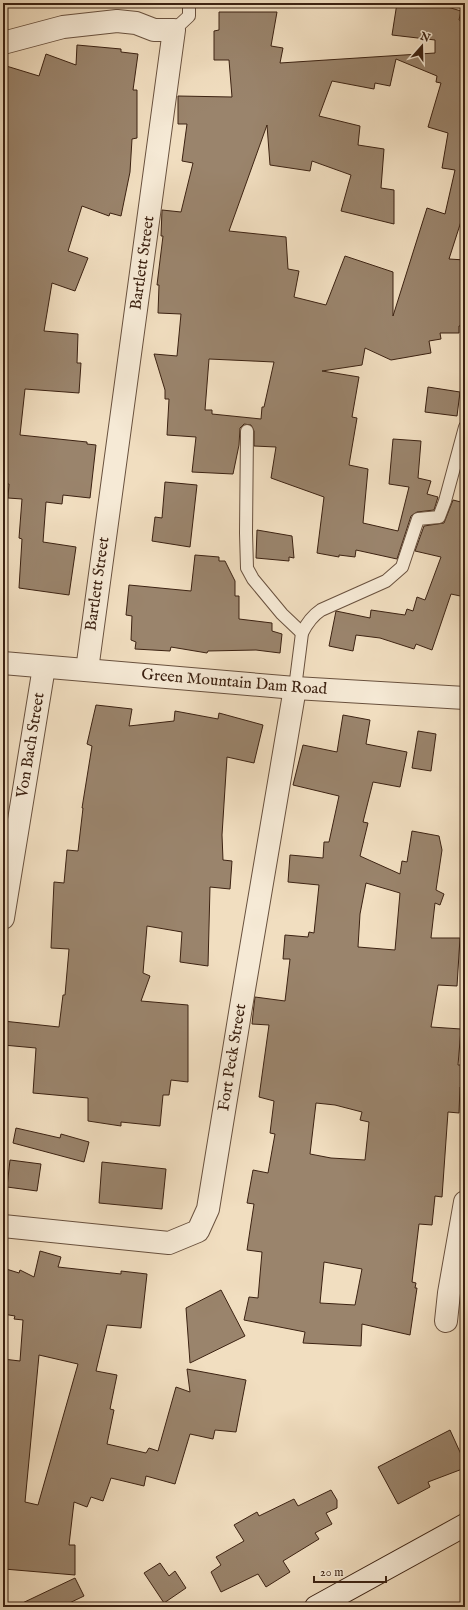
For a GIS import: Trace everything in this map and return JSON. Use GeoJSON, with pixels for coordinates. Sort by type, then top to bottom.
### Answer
{"type":"FeatureCollection","features":[{"type":"Feature","properties":{"kind":"street"},"geometry":{"type":"LineString","coordinates":[[3,43],[63,27],[117,21],[136,23],[154,30],[174,30]]}},
{"type":"Feature","properties":{"kind":"street","name":"Bartlett Street"},"geometry":{"type":"LineString","coordinates":[[87,670],[174,30]]}},
{"type":"Feature","properties":{"kind":"street","name":"Green Mountain Dam Road"},"geometry":{"type":"LineString","coordinates":[[3,663],[295,688],[465,698]]}},
{"type":"Feature","properties":{"kind":"street","name":"Von Bach Street"},"geometry":{"type":"LineString","coordinates":[[3,918],[44,667]]}},
{"type":"Feature","properties":{"kind":"street","name":"Fort Peck Street"},"geometry":{"type":"LineString","coordinates":[[3,1226],[168,1243],[198,1231],[208,1209],[295,688]]}},
{"type":"Feature","properties":{"kind":"street"},"geometry":{"type":"LineString","coordinates":[[446,1321],[449,1293],[465,1202]]}},
{"type":"Feature","properties":{"kind":"street"},"geometry":{"type":"LineString","coordinates":[[327,1605],[465,1525]]}},
{"type":"Feature","properties":{"kind":"lane"},"geometry":{"type":"LineString","coordinates":[[174,30],[189,16],[189,3]]}},
{"type":"Feature","properties":{"kind":"lane"},"geometry":{"type":"LineString","coordinates":[[295,688],[302,634],[313,616],[321,610],[386,581],[402,567],[418,519],[439,517],[465,427]]}},
{"type":"Feature","properties":{"kind":"lane"},"geometry":{"type":"LineString","coordinates":[[247,431],[247,568],[252,579],[282,614],[302,634]]}},
{"type":"Feature","properties":{"kind":"building"},"geometry":{"type":"Polygon","coordinates":[[[397,3],[434,3],[461,11],[459,20],[465,22],[465,209],[449,259],[465,260],[465,325],[459,326],[459,333],[440,333],[441,339],[429,341],[431,353],[391,360],[365,348],[362,365],[322,371],[359,377],[352,417],[357,418],[349,465],[368,469],[363,523],[398,531],[409,487],[389,484],[393,439],[421,441],[418,478],[431,481],[427,494],[438,497],[434,510],[417,512],[411,516],[397,559],[356,550],[355,557],[339,555],[339,557],[317,553],[324,497],[271,478],[276,447],[254,446],[254,431],[251,425],[244,424],[240,428],[239,445],[233,474],[192,472],[196,437],[167,435],[169,399],[165,399],[165,390],[154,354],[177,356],[181,314],[158,313],[159,285],[157,285],[163,236],[161,236],[162,210],[181,212],[193,163],[182,161],[187,124],[178,124],[178,96],[232,97],[229,60],[214,60],[214,31],[219,30],[219,12],[277,12],[271,46],[283,48],[280,63],[435,53],[435,40],[392,35],[397,3]],[[396,59],[390,86],[375,83],[374,89],[332,81],[319,116],[360,126],[358,145],[384,149],[381,188],[394,190],[394,224],[341,211],[351,175],[312,161],[310,171],[270,165],[267,125],[229,231],[286,237],[288,269],[299,271],[294,297],[326,305],[345,256],[393,272],[393,316],[427,208],[445,214],[455,170],[442,168],[448,133],[428,127],[441,83],[436,82],[437,76],[396,59]],[[209,359],[205,410],[212,410],[212,414],[261,419],[262,407],[264,407],[274,362],[209,359]]]}},
{"type":"Feature","properties":{"kind":"building"},"geometry":{"type":"Polygon","coordinates":[[[77,45],[121,49],[121,52],[138,54],[133,90],[137,90],[137,138],[132,139],[130,172],[121,216],[110,213],[109,216],[82,206],[68,251],[88,258],[75,291],[52,283],[44,331],[78,334],[77,363],[81,363],[79,393],[25,389],[20,435],[87,442],[87,444],[96,445],[90,498],[63,495],[62,504],[46,502],[43,542],[76,547],[69,595],[19,588],[22,539],[19,538],[22,499],[8,498],[9,484],[3,484],[3,65],[39,76],[46,54],[76,65],[77,45]]]}},
{"type":"Feature","properties":{"kind":"building"},"geometry":{"type":"Polygon","coordinates":[[[428,387],[460,392],[457,416],[425,412],[428,387]]]}},
{"type":"Feature","properties":{"kind":"building"},"geometry":{"type":"Polygon","coordinates":[[[165,482],[197,485],[190,547],[152,541],[155,517],[162,518],[165,482]]]}},
{"type":"Feature","properties":{"kind":"building"},"geometry":{"type":"Polygon","coordinates":[[[453,500],[465,503],[465,597],[451,594],[432,650],[416,644],[414,649],[380,638],[356,635],[353,651],[329,646],[336,611],[370,618],[371,610],[405,615],[407,609],[413,611],[417,597],[425,600],[441,557],[415,551],[424,526],[444,523],[453,500]]]}},
{"type":"Feature","properties":{"kind":"building"},"geometry":{"type":"Polygon","coordinates":[[[257,530],[292,536],[294,558],[289,557],[289,561],[256,558],[257,530]]]}},
{"type":"Feature","properties":{"kind":"building"},"geometry":{"type":"Polygon","coordinates":[[[195,555],[219,557],[219,561],[225,561],[235,581],[235,596],[239,596],[239,619],[272,623],[272,631],[282,634],[280,653],[256,650],[208,651],[207,653],[171,647],[170,651],[135,649],[136,642],[131,640],[132,616],[126,615],[129,585],[191,591],[195,555]]]}},
{"type":"Feature","properties":{"kind":"building"},"geometry":{"type":"Polygon","coordinates":[[[96,705],[132,709],[129,726],[174,721],[175,711],[218,719],[219,713],[263,725],[254,763],[227,757],[222,835],[223,860],[232,861],[230,889],[210,887],[208,966],[180,962],[182,932],[147,926],[143,973],[150,976],[141,1001],[188,1005],[188,1082],[171,1080],[169,1095],[163,1095],[160,1126],[121,1122],[121,1126],[88,1121],[88,1098],[33,1093],[36,1048],[3,1045],[3,1021],[59,1027],[63,995],[65,995],[69,949],[51,948],[54,882],[64,883],[67,850],[78,851],[82,808],[92,746],[87,744],[96,705]]]}},
{"type":"Feature","properties":{"kind":"building"},"geometry":{"type":"Polygon","coordinates":[[[343,715],[370,720],[366,744],[407,752],[400,787],[373,782],[363,822],[368,823],[360,856],[400,874],[402,861],[407,862],[412,831],[439,836],[442,850],[436,890],[444,894],[440,905],[435,903],[431,938],[460,938],[457,986],[438,985],[431,1027],[461,1029],[458,1065],[465,1065],[465,1087],[460,1087],[459,1113],[448,1112],[442,1197],[435,1196],[432,1225],[419,1224],[412,1282],[416,1283],[415,1288],[417,1288],[410,1335],[362,1324],[361,1346],[303,1343],[305,1332],[244,1320],[249,1297],[258,1298],[262,1252],[247,1250],[254,1204],[247,1203],[253,1170],[268,1173],[275,1134],[270,1133],[274,1101],[259,1097],[269,1025],[252,1024],[255,997],[285,1001],[290,959],[283,959],[285,935],[308,937],[309,932],[314,933],[319,885],[288,882],[290,855],[323,858],[324,842],[329,842],[339,796],[293,785],[303,745],[337,752],[343,715]],[[366,883],[360,914],[358,947],[395,950],[400,893],[366,883]],[[316,1103],[310,1154],[331,1158],[365,1160],[369,1122],[360,1120],[362,1112],[335,1105],[316,1103]],[[324,1262],[320,1303],[355,1305],[362,1269],[324,1262]]]}},
{"type":"Feature","properties":{"kind":"building"},"geometry":{"type":"Polygon","coordinates":[[[418,731],[436,734],[431,771],[412,768],[418,731]]]}},
{"type":"Feature","properties":{"kind":"building"},"geometry":{"type":"Polygon","coordinates":[[[16,1128],[60,1138],[61,1134],[89,1142],[84,1162],[13,1143],[16,1128]]]}},
{"type":"Feature","properties":{"kind":"building"},"geometry":{"type":"Polygon","coordinates":[[[10,1160],[41,1164],[37,1191],[7,1187],[10,1160]]]}},
{"type":"Feature","properties":{"kind":"building"},"geometry":{"type":"Polygon","coordinates":[[[102,1162],[166,1169],[162,1209],[99,1203],[102,1162]]]}},
{"type":"Feature","properties":{"kind":"building"},"geometry":{"type":"Polygon","coordinates":[[[40,1251],[61,1257],[58,1267],[121,1274],[121,1271],[147,1274],[141,1328],[107,1325],[96,1371],[117,1375],[110,1409],[114,1410],[107,1444],[146,1453],[149,1448],[158,1451],[176,1387],[190,1392],[187,1369],[246,1380],[236,1432],[215,1430],[213,1439],[190,1434],[175,1484],[146,1476],[144,1486],[111,1478],[103,1501],[91,1497],[87,1507],[74,1502],[69,1545],[75,1545],[75,1575],[4,1569],[7,1527],[3,1527],[3,1359],[20,1361],[23,1320],[14,1319],[15,1316],[3,1314],[3,1268],[19,1273],[20,1270],[34,1277],[40,1251]],[[39,1355],[25,1502],[38,1505],[78,1364],[39,1355]]]}},
{"type":"Feature","properties":{"kind":"building"},"geometry":{"type":"Polygon","coordinates":[[[221,1290],[245,1336],[190,1363],[186,1308],[221,1290]]]}},
{"type":"Feature","properties":{"kind":"building"},"geometry":{"type":"Polygon","coordinates":[[[450,1430],[465,1463],[465,1468],[428,1482],[430,1487],[398,1504],[378,1467],[450,1430]]]}},
{"type":"Feature","properties":{"kind":"building"},"geometry":{"type":"Polygon","coordinates":[[[331,1490],[337,1500],[337,1508],[326,1513],[332,1524],[315,1533],[319,1539],[283,1561],[290,1572],[266,1587],[258,1574],[221,1592],[211,1572],[221,1565],[216,1557],[244,1541],[234,1525],[257,1512],[259,1516],[294,1499],[298,1506],[331,1490]]]}},
{"type":"Feature","properties":{"kind":"building"},"geometry":{"type":"Polygon","coordinates":[[[160,1563],[169,1576],[175,1571],[186,1588],[164,1603],[144,1573],[160,1563]]]}},
{"type":"Feature","properties":{"kind":"building"},"geometry":{"type":"Polygon","coordinates":[[[75,1578],[84,1596],[61,1607],[14,1607],[75,1578]]]}}]}
